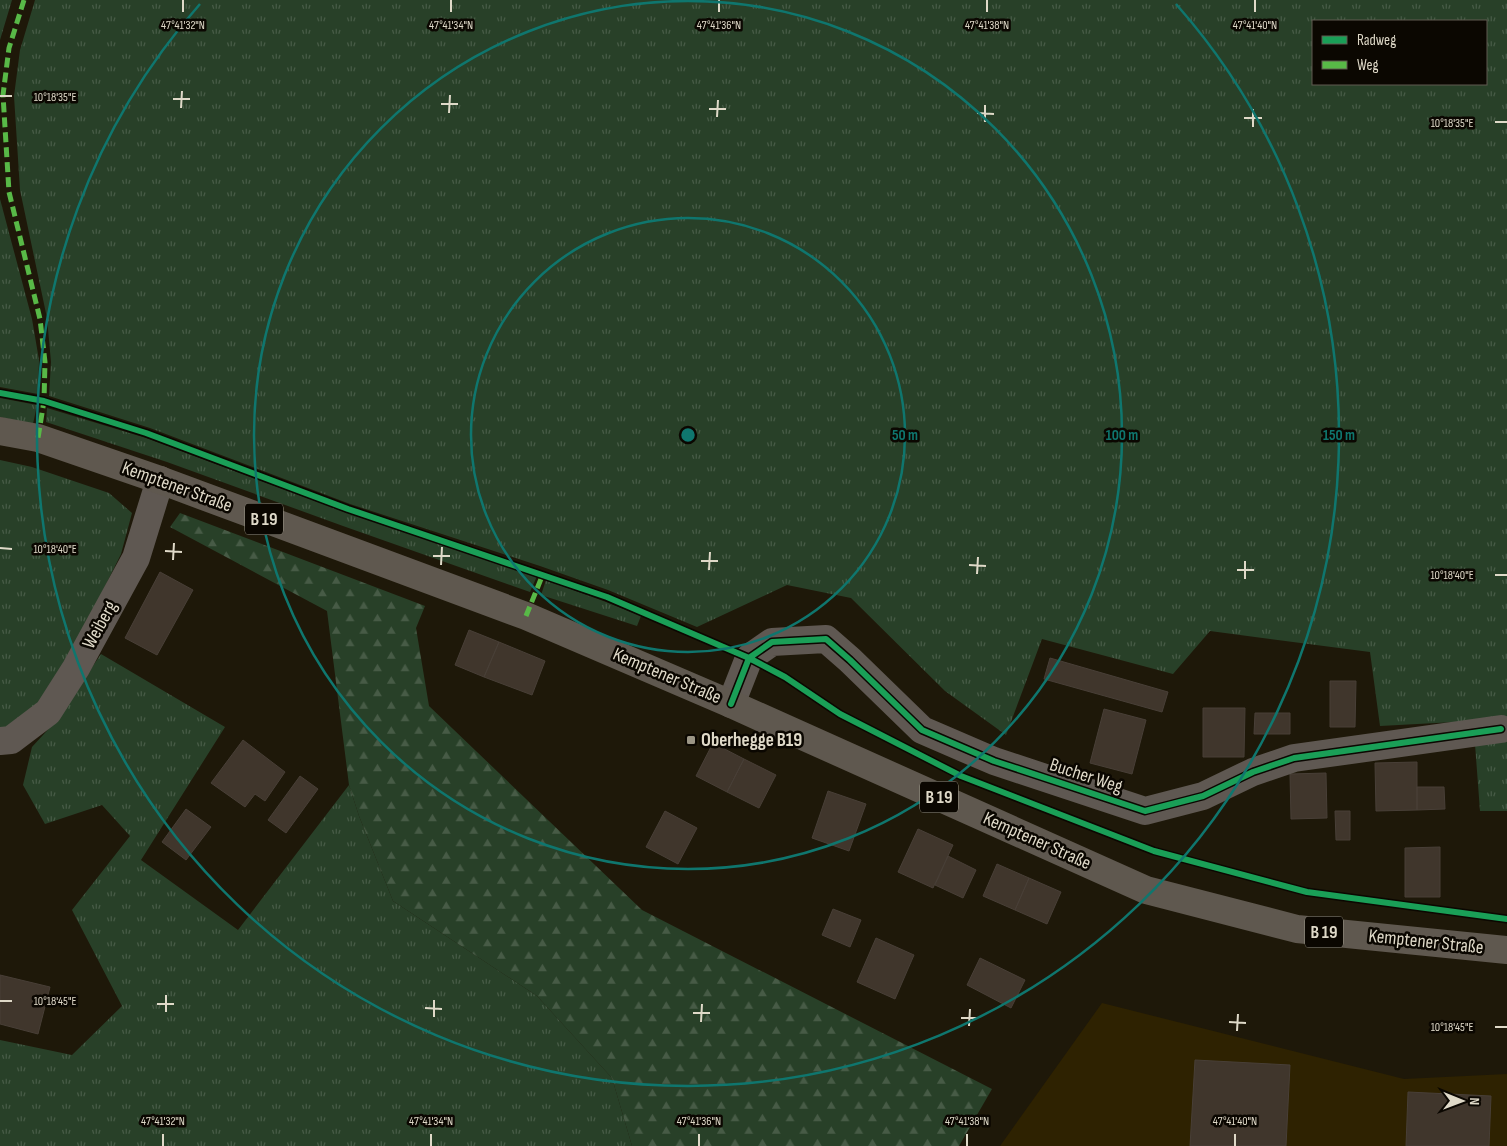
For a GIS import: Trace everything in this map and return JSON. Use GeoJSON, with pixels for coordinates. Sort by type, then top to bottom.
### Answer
{"type":"FeatureCollection","features":[{"type":"Feature","properties":{"kind":"main road","name":"Kemptener Straße"},"geometry":{"type":"LineString","coordinates":[[0,430],[38,438],[160,480],[526,616],[731,704],[1146,890],[1297,929],[1507,950]]}},
{"type":"Feature","properties":{"kind":"street","name":"Weiberg"},"geometry":{"type":"LineString","coordinates":[[0,741],[11,740],[48,712],[76,668],[136,558],[160,480]]}},
{"type":"Feature","properties":{"kind":"street","name":"Bucher Weg"},"geometry":{"type":"LineString","coordinates":[[731,704],[749,658],[772,642],[826,639],[922,730],[994,761],[1145,811],[1202,796],[1253,772],[1294,758],[1501,729]]}},
{"type":"Feature","properties":{"kind":"shaded area"},"geometry":{"type":"Polygon","coordinates":[[[1102,1003],[1404,1079],[1507,1074],[1507,1146],[1000,1146],[1102,1003]]]}},
{"type":"Feature","properties":{"kind":"green space"},"geometry":{"type":"Polygon","coordinates":[[[0,0],[12,0],[0,40],[0,0]]]}},
{"type":"Feature","properties":{"kind":"green space"},"geometry":{"type":"Polygon","coordinates":[[[35,0],[1507,0],[1507,717],[1473,721],[1380,726],[1370,652],[1210,631],[1173,674],[1042,639],[1006,735],[945,691],[851,598],[787,585],[697,627],[608,590],[350,504],[150,428],[49,396],[51,362],[47,318],[20,190],[14,96],[20,50],[35,0]]]}},
{"type":"Feature","properties":{"kind":"green space"},"geometry":{"type":"Polygon","coordinates":[[[0,199],[32,319],[39,360],[38,394],[0,387],[0,199]]]}},
{"type":"Feature","properties":{"kind":"green space"},"geometry":{"type":"Polygon","coordinates":[[[0,398],[37,405],[33,424],[0,417],[0,398]]]}},
{"type":"Feature","properties":{"kind":"green space"},"geometry":{"type":"Polygon","coordinates":[[[47,408],[146,438],[345,512],[537,576],[530,592],[167,462],[46,422],[47,408]]]}},
{"type":"Feature","properties":{"kind":"green space"},"geometry":{"type":"Polygon","coordinates":[[[0,460],[32,467],[109,493],[132,513],[121,554],[67,663],[36,707],[0,732],[0,460]]]}},
{"type":"Feature","properties":{"kind":"green space"},"geometry":{"type":"Polygon","coordinates":[[[180,513],[425,606],[416,628],[429,706],[642,910],[992,1089],[959,1146],[632,1146],[612,1078],[537,996],[393,901],[359,816],[349,785],[327,611],[170,527],[180,513]]]}},
{"type":"Feature","properties":{"kind":"green space"},"geometry":{"type":"Polygon","coordinates":[[[546,580],[641,616],[637,626],[541,595],[546,580]]]}},
{"type":"Feature","properties":{"kind":"green space"},"geometry":{"type":"Polygon","coordinates":[[[101,654],[225,727],[141,860],[238,930],[349,785],[359,816],[393,901],[537,996],[612,1078],[632,1146],[0,1146],[0,1040],[72,1055],[122,1006],[72,910],[130,836],[102,805],[45,824],[23,785],[32,747],[55,722],[101,654]]]}},
{"type":"Feature","properties":{"kind":"green space"},"geometry":{"type":"Polygon","coordinates":[[[1507,739],[1507,811],[1480,811],[1475,744],[1507,739]]]}},
{"type":"Feature","properties":{"kind":"building"},"geometry":{"type":"Polygon","coordinates":[[[160,572],[193,590],[157,655],[125,638],[160,572]]]}},
{"type":"Feature","properties":{"kind":"building"},"geometry":{"type":"Polygon","coordinates":[[[469,630],[499,642],[484,677],[455,665],[469,630]]]}},
{"type":"Feature","properties":{"kind":"building"},"geometry":{"type":"Polygon","coordinates":[[[499,642],[545,661],[532,695],[484,677],[499,642]]]}},
{"type":"Feature","properties":{"kind":"building"},"geometry":{"type":"Polygon","coordinates":[[[1050,658],[1168,692],[1162,712],[1044,679],[1050,658]]]}},
{"type":"Feature","properties":{"kind":"building"},"geometry":{"type":"Polygon","coordinates":[[[1330,681],[1356,681],[1355,727],[1330,727],[1330,681]]]}},
{"type":"Feature","properties":{"kind":"building"},"geometry":{"type":"Polygon","coordinates":[[[1203,708],[1245,708],[1244,757],[1203,757],[1203,708]]]}},
{"type":"Feature","properties":{"kind":"building"},"geometry":{"type":"Polygon","coordinates":[[[1104,709],[1146,720],[1132,774],[1090,763],[1104,709]]]}},
{"type":"Feature","properties":{"kind":"building"},"geometry":{"type":"Polygon","coordinates":[[[1255,713],[1290,713],[1290,734],[1254,734],[1255,713]]]}},
{"type":"Feature","properties":{"kind":"building"},"geometry":{"type":"Polygon","coordinates":[[[243,740],[285,772],[265,801],[255,794],[245,807],[211,783],[243,740]]]}},
{"type":"Feature","properties":{"kind":"building"},"geometry":{"type":"Polygon","coordinates":[[[713,743],[744,759],[727,792],[696,776],[713,743]]]}},
{"type":"Feature","properties":{"kind":"building"},"geometry":{"type":"Polygon","coordinates":[[[744,759],[776,775],[759,808],[727,792],[744,759]]]}},
{"type":"Feature","properties":{"kind":"building"},"geometry":{"type":"Polygon","coordinates":[[[1417,762],[1417,810],[1376,811],[1375,763],[1417,762]]]}},
{"type":"Feature","properties":{"kind":"building"},"geometry":{"type":"Polygon","coordinates":[[[1326,773],[1327,818],[1291,819],[1290,774],[1326,773]]]}},
{"type":"Feature","properties":{"kind":"building"},"geometry":{"type":"Polygon","coordinates":[[[300,776],[318,789],[286,833],[268,820],[300,776]]]}},
{"type":"Feature","properties":{"kind":"building"},"geometry":{"type":"Polygon","coordinates":[[[1417,787],[1444,787],[1445,809],[1417,810],[1417,787]]]}},
{"type":"Feature","properties":{"kind":"building"},"geometry":{"type":"Polygon","coordinates":[[[828,791],[866,804],[849,851],[812,838],[828,791]]]}},
{"type":"Feature","properties":{"kind":"building"},"geometry":{"type":"Polygon","coordinates":[[[186,809],[211,827],[186,860],[162,842],[186,809]]]}},
{"type":"Feature","properties":{"kind":"building"},"geometry":{"type":"Polygon","coordinates":[[[665,811],[697,828],[678,864],[646,847],[665,811]]]}},
{"type":"Feature","properties":{"kind":"building"},"geometry":{"type":"Polygon","coordinates":[[[1335,811],[1350,811],[1350,840],[1336,840],[1335,811]]]}},
{"type":"Feature","properties":{"kind":"building"},"geometry":{"type":"Polygon","coordinates":[[[918,829],[953,845],[933,888],[898,872],[918,829]]]}},
{"type":"Feature","properties":{"kind":"building"},"geometry":{"type":"Polygon","coordinates":[[[1440,847],[1440,897],[1405,897],[1405,848],[1440,847]]]}},
{"type":"Feature","properties":{"kind":"building"},"geometry":{"type":"Polygon","coordinates":[[[948,856],[976,870],[963,898],[935,885],[948,856]]]}},
{"type":"Feature","properties":{"kind":"building"},"geometry":{"type":"Polygon","coordinates":[[[997,864],[1029,878],[1015,910],[983,896],[997,864]]]}},
{"type":"Feature","properties":{"kind":"building"},"geometry":{"type":"Polygon","coordinates":[[[1029,878],[1061,892],[1047,924],[1015,910],[1029,878]]]}},
{"type":"Feature","properties":{"kind":"building"},"geometry":{"type":"Polygon","coordinates":[[[833,909],[861,920],[850,947],[822,935],[833,909]]]}},
{"type":"Feature","properties":{"kind":"building"},"geometry":{"type":"Polygon","coordinates":[[[876,938],[914,955],[895,999],[857,982],[876,938]]]}},
{"type":"Feature","properties":{"kind":"building"},"geometry":{"type":"Polygon","coordinates":[[[980,958],[1025,980],[1011,1008],[967,985],[980,958]]]}},
{"type":"Feature","properties":{"kind":"building"},"geometry":{"type":"Polygon","coordinates":[[[0,975],[50,987],[38,1034],[0,1024],[0,975]]]}},
{"type":"Feature","properties":{"kind":"building"},"geometry":{"type":"Polygon","coordinates":[[[1195,1060],[1290,1065],[1286,1146],[1190,1146],[1195,1060]]]}},
{"type":"Feature","properties":{"kind":"building"},"geometry":{"type":"Polygon","coordinates":[[[1408,1092],[1491,1096],[1489,1146],[1406,1146],[1408,1092]]]}},
{"type":"Feature","properties":{"kind":"marked path"},"geometry":{"type":"LineString","coordinates":[[24,0],[9,48],[3,95],[9,192],[40,319],[45,362],[44,401],[38,438]]}},
{"type":"Feature","properties":{"kind":"marked path"},"geometry":{"type":"LineString","coordinates":[[526,616],[543,574]]}},
{"type":"Feature","properties":{"kind":"cycle path"},"geometry":{"type":"LineString","coordinates":[[0,393],[44,401],[146,433],[348,509],[607,597],[749,658],[785,677],[840,714],[961,776],[1154,851],[1307,892],[1507,919]]}},
{"type":"Feature","properties":{"kind":"cycle path"},"geometry":{"type":"LineString","coordinates":[[731,704],[749,658],[772,642],[826,639],[922,730],[994,761],[1145,811],[1203,796],[1253,772],[1294,758],[1501,729]]}},
{"type":"Feature","properties":{"kind":"place","name":"Oberhegge B19"},"geometry":{"type":"Point","coordinates":[691,740]}}]}
